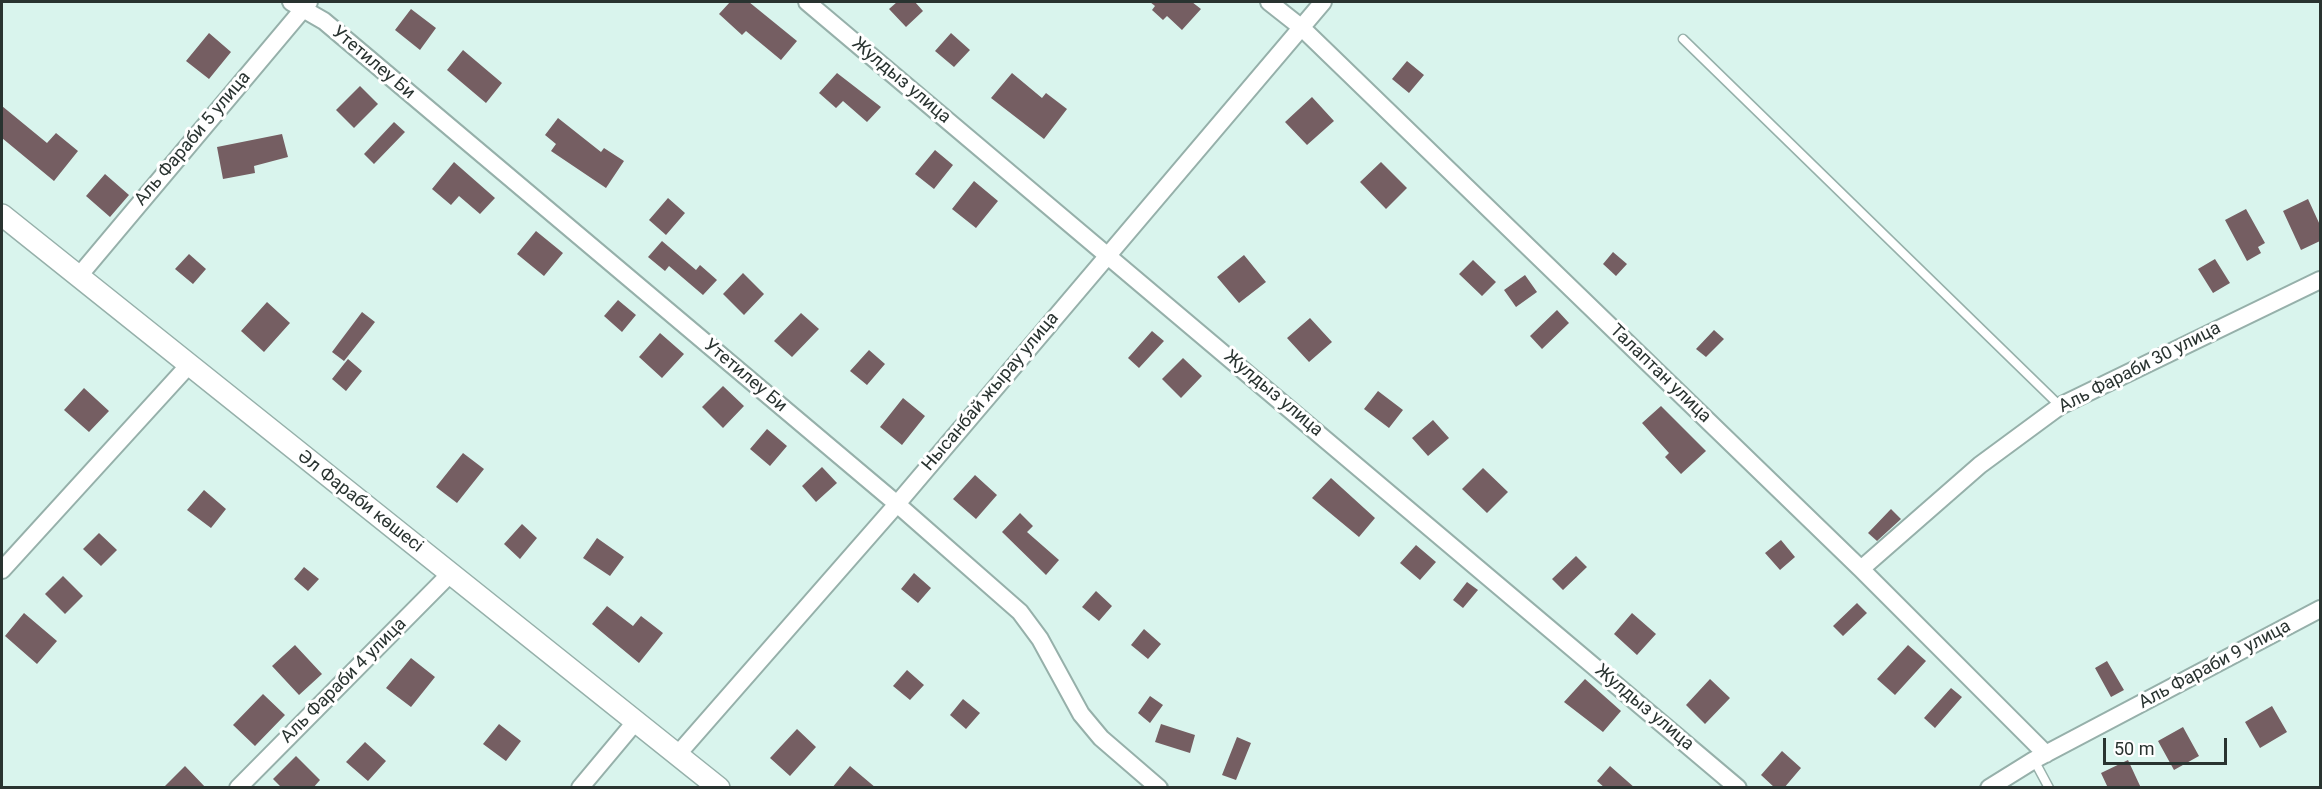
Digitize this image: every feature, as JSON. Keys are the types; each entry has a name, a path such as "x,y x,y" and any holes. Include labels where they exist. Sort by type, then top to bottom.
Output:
{"street":[{"name":"Жулдыз улица","path":"807,2 1738,788"},
{"name":"Талаптан улица","path":"1269,2 1302,28 1861,569 2040,757"},
{"name":"Нысанбай жырау улица","path":"678,754 897,504 1323,2"},
{"name":"Аль Фараби 5 улица","path":"78,277 300,4"},
{"name":"Утетилеу Би","path":"300,4 324,21 897,504 1020,612 1040,639 1081,714 1101,738 1160,788"},
{"name":"Әл Фараби көшесі","path":"2,215 188,366 719,788"},
{"name":"Аль Фараби 30 улица","path":"1861,569 1980,465 2060,406 2320,280"},
{"path":"2,570 188,366"},
{"name":"Аль Фараби 4 улица","path":"238,788 450,573"},
{"name":"Аль Фараби 9 улица","path":"2040,757 2320,609"},
{"path":"580,788 636,721"},
{"path":"1989,788 2040,757"}],"lane":[{"path":"1683,39 2060,406"},
{"path":"2040,757 2049,788"}],"building":[{"path":"730,2 749,2 797,41 781,60 746,31 742,35 719,14"},
{"path":"897,2 915,2 923,11 906,27 889,9"},
{"path":"1150,2 1192,2 1201,9 1182,30 1167,16 1163,20 1152,10 1155,6"},
{"path":"411,9 436,28 420,50 395,30"},
{"path":"209,33 231,52 209,79 186,61"},
{"path":"951,33 970,50 954,67 935,51"},
{"path":"463,50 502,83 486,103 447,70"},
{"path":"1407,61 1424,75 1409,93 1392,79"},
{"path":"837,73 881,107 867,122 843,101 836,108 819,93"},
{"path":"1012,73 1042,98 1046,93 1067,109 1044,139 991,98"},
{"path":"360,86 378,104 354,128 336,110"},
{"path":"1312,97 1334,121 1307,145 1285,122"},
{"path":"2,106 47,143 56,133 78,151 54,181 2,138"},
{"path":"558,118 601,152 604,148 624,161 606,188 551,151 556,144 545,135"},
{"path":"394,122 405,132 374,164 364,154"},
{"path":"282,134 288,157 254,166 255,173 223,179 217,147"},
{"path":"935,150 953,165 934,189 915,174"},
{"path":"454,162 495,198 480,214 459,196 451,205 432,189"},
{"path":"1381,162 1407,188 1386,209 1360,182"},
{"path":"105,174 129,195 110,217 86,196"},
{"path":"974,181 998,201 976,228 952,209"},
{"path":"668,198 685,213 666,235 649,220"},
{"path":"2308,199 2320,225 2320,241 2301,250 2283,211"},
{"path":"2246,209 2265,243 2258,247 2261,253 2247,261 2225,220"},
{"path":"536,231 563,253 544,276 517,254"},
{"path":"662,241 696,270 700,265 717,280 703,295 669,266 665,271 648,257"},
{"path":"1613,252 1627,264 1616,276 1603,264"},
{"path":"189,254 206,269 193,284 175,269"},
{"path":"1244,255 1266,282 1239,303 1217,277"},
{"path":"2215,259 2230,283 2213,293 2198,269"},
{"path":"1473,260 1496,282 1482,296 1459,274"},
{"path":"743,273 764,294 744,315 723,294"},
{"path":"1525,275 1537,292 1516,307 1504,290"},
{"path":"618,300 636,315 622,332 604,316"},
{"path":"267,302 290,323 264,352 241,331"},
{"path":"1557,310 1569,323 1542,349 1530,336"},
{"path":"362,312 375,322 344,361 332,352"},
{"path":"801,313 819,329 792,357 774,341"},
{"path":"1310,318 1332,342 1309,362 1287,338"},
{"path":"1714,330 1724,339 1706,357 1696,349"},
{"path":"1152,331 1164,341 1139,368 1128,358"},
{"path":"660,333 684,354 662,378 639,357"},
{"path":"869,350 885,364 867,385 850,371"},
{"path":"1183,358 1202,376 1181,398 1162,379"},
{"path":"348,359 362,371 346,391 332,379"},
{"path":"723,386 744,406 723,428 702,407"},
{"path":"84,388 109,411 89,432 64,410"},
{"path":"1378,391 1403,410 1389,428 1364,409"},
{"path":"903,398 925,416 902,445 880,427"},
{"path":"1661,406 1706,451 1681,474 1665,457 1669,453 1642,423"},
{"path":"1433,420 1449,438 1428,456 1412,438"},
{"path":"767,429 787,446 770,466 750,449"},
{"path":"463,453 484,469 457,503 436,487"},
{"path":"822,467 837,483 816,502 802,486"},
{"path":"1483,468 1508,492 1487,513 1462,489"},
{"path":"975,475 997,495 976,519 953,499"},
{"path":"1331,478 1375,518 1359,537 1312,498"},
{"path":"204,490 226,509 211,528 187,510"},
{"path":"1891,509 1901,519 1877,541 1868,533"},
{"path":"1020,513 1033,526 1027,532 1059,560 1046,575 1002,532"},
{"path":"522,524 537,538 520,559 504,544"},
{"path":"99,533 117,550 101,566 83,549"},
{"path":"597,538 624,557 610,576 583,558"},
{"path":"1781,540 1795,557 1780,570 1765,553"},
{"path":"1416,545 1436,562 1420,580 1400,563"},
{"path":"1576,556 1587,567 1563,590 1552,579"},
{"path":"304,567 319,579 308,591 294,579"},
{"path":"914,573 931,588 918,603 901,589"},
{"path":"63,576 83,596 65,614 45,594"},
{"path":"1467,582 1478,590 1463,608 1453,600"},
{"path":"1096,591 1112,606 1099,621 1082,607"},
{"path":"1857,603 1867,613 1843,636 1833,626"},
{"path":"607,606 633,626 641,616 663,633 639,663 592,624"},
{"path":"24,613 57,641 37,664 5,636"},
{"path":"1632,613 1656,634 1637,655 1614,634"},
{"path":"1144,629 1161,644 1148,659 1131,645"},
{"path":"295,645 322,674 299,695 272,666"},
{"path":"1908,645 1926,661 1895,695 1877,679"},
{"path":"411,658 435,677 411,707 386,688"},
{"path":"2107,661 2124,690 2111,697 2095,668"},
{"path":"907,670 924,685 910,700 893,686"},
{"path":"1585,679 1621,711 1603,732 1564,702"},
{"path":"1710,679 1730,698 1705,724 1686,705"},
{"path":"1951,688 1962,697 1935,728 1924,718"},
{"path":"263,694 285,715 255,746 233,725"},
{"path":"1150,696 1163,705 1150,723 1138,713"},
{"path":"963,699 980,713 966,729 950,715"},
{"path":"2272,706 2287,732 2260,748 2245,722"},
{"path":"499,724 521,741 506,761 483,744"},
{"path":"1161,724 1195,735 1190,753 1155,742"},
{"path":"2183,727 2199,756 2174,770 2158,741"},
{"path":"797,729 816,747 790,776 770,758"},
{"path":"1237,737 1251,743 1236,780 1222,775"},
{"path":"365,742 386,761 368,781 346,762"},
{"path":"1782,751 1801,768 1784,788 1775,788 1761,775"},
{"path":"296,756 320,780 313,788 282,788 273,779"},
{"path":"2128,760 2141,788 2108,788 2101,773"},
{"path":"185,766 206,788 163,788"},
{"path":"850,766 876,788 832,788"},
{"path":"1610,766 1635,788 1605,788 1597,781"}]}
